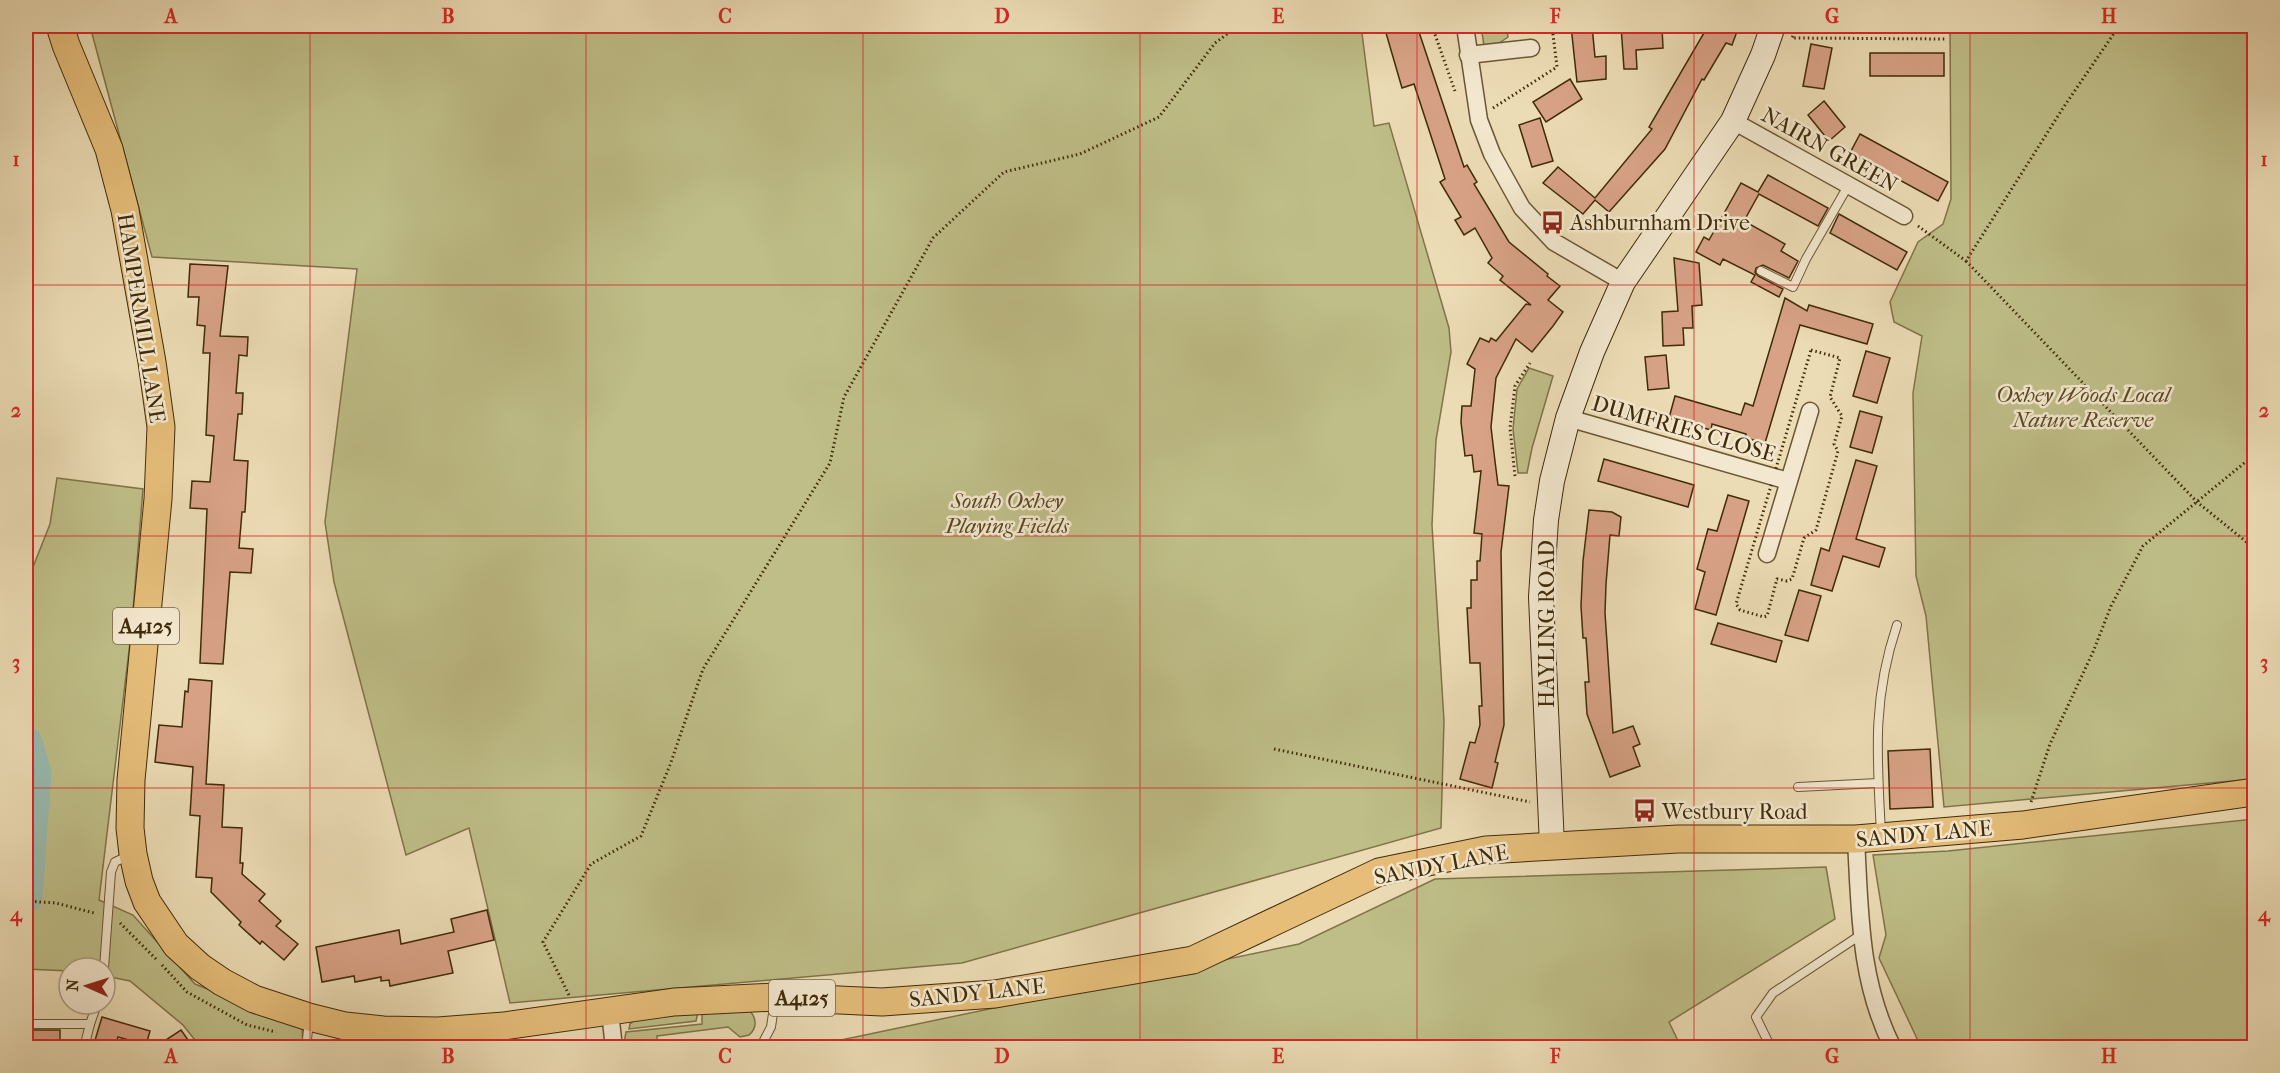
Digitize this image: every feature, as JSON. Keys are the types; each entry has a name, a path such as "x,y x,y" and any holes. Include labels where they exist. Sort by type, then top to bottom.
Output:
{"main road":[{"name":"HAMPERMILL LANE","path":"60,26 109,148 125,210 161,427 158,499 131,780 130,828 133,854 147,902 176,945 200,967 222,982 308,1028 345,1026 383,1030 438,1031 504,1026 610,1012"},
{"name":"SANDY LANE","path":"610,1012 674,1002 775,997 882,1002 995,994 1192,960 1379,872 1486,850 1678,839 1869,838 2023,825 2254,792"}],"street":[{"path":"1465,26 1479,117 1492,154 1522,208 1554,242 1623,282"},
{"name":"HAYLING ROAD","path":"1552,846 1541,597 1546,519 1556,464 1568,418 1592,352 1623,282 1733,121 1763,55 1784,29"},
{"path":"1468,55 1531,48"},
{"name":"NAIRN GREEN","path":"1733,121 1904,216"},
{"name":"DUMFRIES CLOSE","path":"1767,554 1809,411"},
{"name":"DUMFRIES CLOSE","path":"1568,418 1788,481"},
{"path":"1869,838 1862,934 1865,965 1872,997 1893,1047"},
{"path":"610,1012 614,1047"}],"lane":[{"path":"1761,271 1793,287 1806,259 1848,186"},
{"path":"1869,838 1878,783 1877,723 1881,683 1897,625"},
{"path":"1797,787 1878,783"},
{"path":"105,956 111,872 115,862 133,854"},
{"path":"1771,1047 1756,1017 1773,993 1862,934"},
{"path":"760,1047 771,1027 775,997"},
{"path":"84,1047 93,1016"},
{"path":"26,1024 90,1024"}],"path":[{"path":"572,1001 543,942 591,864 641,836 670,765 703,669 830,463 844,397 933,238 1004,172 1080,154 1159,117 1215,43 1238,26"},
{"path":"1432,26 1447,73 1459,101"},
{"path":"1479,117 1557,67 1552,26"},
{"path":"1966,261 2063,108 2119,26"},
{"path":"1784,29 1792,38 1947,39"},
{"path":"1904,216 1966,261 2197,502 2254,548"},
{"path":"1515,476 1510,428 1515,386 1530,363"},
{"path":"2023,825 2050,744 2093,652 2111,606 2143,546 2254,454"},
{"path":"1274,749 1533,802 1551,802"},
{"path":"26,901 56,903 108,917"}],"green space":[{"name":"South Oxhey Playing Fields","path":"90,26 1361,26 1374,126 1389,123 1449,328 1451,352 1436,440 1432,525 1444,721 1441,828 962,963 510,1003 469,828 406,855 334,582 325,522 357,269 152,257"},
{"path":"1481,26 1506,26 1508,37 1495,46 1484,46"},
{"name":"Oxhey Woods Local Nature Reserve","path":"1950,26 2254,26 2254,779 1944,807 1926,616 1916,576 1913,393 1922,336 1894,322 1890,302 1918,242 1943,224 1951,199"},
{"path":"1529,368 1553,376 1527,473 1518,473 1513,429 1517,389"},
{"path":"57,478 143,489 131,634 99,900 133,915 195,984 302,1026 303,1047 199,1047 183,1025 130,981 117,978 117,956 57,956 57,970 26,969 26,585 50,524"},
{"path":"2254,819 2254,1047 1921,1047 1879,958 1886,935 1873,855 1948,851"},
{"path":"1826,867 1835,919 1669,1022 1681,1047 803,1048 1299,944 1435,879"},
{"path":"702,1011 750,1011 755,1020 755,1026 749,1035 740,1037 728,1027 657,1036 657,1046 626,1047 624,1043 626,1032 702,1024"},
{"path":"698,1012 696,1021 629,1029 630,1024 635,1020"}],"building":[{"path":"1384,26 1417,26 1464,167 1467,165 1477,182 1474,184 1509,242 1560,286 1548,300 1563,312 1532,352 1516,339 1496,378 1491,427 1494,453 1498,485 1509,486 1501,552 1504,725 1495,762 1498,763 1492,788 1460,779 1470,742 1475,743 1480,725 1479,706 1482,706 1480,663 1470,663 1467,608 1471,608 1471,580 1477,580 1477,561 1480,561 1482,534 1474,533 1481,471 1474,472 1472,455 1465,456 1461,422 1462,406 1471,406 1475,369 1467,364 1480,338 1489,342 1491,338 1496,341 1526,304 1531,305 1500,280 1503,276 1488,263 1492,258 1475,228 1464,235 1455,220 1461,217 1440,182 1445,179 1414,84 1402,88"},
{"path":"1571,26 1592,26 1595,57 1606,56 1606,79 1577,82"},
{"path":"1621,26 1635,26 1635,30 1662,28 1663,48 1636,50 1637,69 1624,69"},
{"path":"1708,26 1739,26 1732,45 1726,43 1704,80 1702,79 1665,149 1609,212 1595,200 1583,214 1543,183 1558,167 1595,198 1652,129 1649,127"},
{"path":"1811,44 1832,48 1824,89 1803,86"},
{"path":"1870,53 1944,53 1944,76 1870,76"},
{"path":"1570,79 1582,99 1546,122 1533,102"},
{"path":"1824,101 1845,127 1829,141 1808,115"},
{"path":"1540,118 1553,161 1532,167 1519,125"},
{"path":"1860,134 1948,182 1938,201 1850,153"},
{"path":"1768,175 1828,208 1818,226 1759,194 1744,221 1785,244 1781,251 1798,261 1789,278 1763,265 1756,268 1755,272 1758,276 1783,289 1779,297 1751,282 1755,275 1723,259 1720,265 1696,252 1704,237 1709,240 1741,183 1758,192"},
{"path":"1839,214 1907,252 1897,270 1830,233"},
{"path":"1674,258 1699,263 1702,305 1692,306 1693,328 1683,328 1684,345 1663,346 1662,312 1678,311"},
{"path":"190,264 228,266 220,336 248,337 247,356 239,355 236,393 243,393 242,414 238,414 234,460 248,461 245,512 242,512 239,548 253,549 251,573 230,572 223,664 200,663 207,509 190,508 192,481 210,482 214,436 206,435 210,353 203,353 205,326 197,325 199,297 188,297"},
{"path":"1785,298 1807,311 1809,305 1873,324 1867,344 1800,325 1765,443 1745,438 1746,434 1712,424 1711,430 1669,418 1675,396 1741,415 1745,403 1753,406"},
{"path":"1866,351 1890,358 1877,403 1853,396"},
{"path":"1666,355 1669,388 1648,390 1645,357"},
{"path":"1860,411 1882,417 1872,453 1850,447"},
{"path":"1604,459 1694,485 1688,507 1598,481"},
{"path":"1856,460 1877,466 1856,539 1885,548 1879,567 1843,556 1832,591 1811,585 1821,548 1829,551"},
{"path":"1728,495 1749,501 1716,615 1695,609 1705,572 1697,569 1708,529 1717,531"},
{"path":"1589,510 1612,512 1621,517 1619,536 1610,535 1606,584 1605,613 1613,733 1633,726 1640,744 1633,747 1640,766 1610,777 1587,714 1585,682 1589,682 1581,606"},
{"path":"1799,590 1821,596 1808,641 1785,635"},
{"path":"1718,623 1782,641 1776,662 1711,644"},
{"path":"189,679 212,681 206,784 224,785 222,827 242,828 240,863 243,863 242,874 265,894 259,901 281,921 276,926 298,944 284,960 262,941 260,944 239,925 241,922 211,892 212,878 196,877 200,816 190,815 193,767 155,762 159,725 182,727 185,691 188,692"},
{"path":"1930,749 1933,807 1890,809 1888,751"},
{"path":"487,910 494,940 448,951 453,973 390,986 389,980 381,981 381,977 355,982 354,976 322,982 316,947 399,930 401,944 454,932 451,919"},
{"path":"102,1017 150,1031 146,1045 118,1037 115,1047 93,1047"},
{"path":"26,1030 60,1030 60,1047 26,1044"},
{"path":"181,1030 193,1047 155,1047"}],"waterway":[{"path":"26,743 35,773 26,897"}],"place":[{"name":"Ashburnham Drive","path":"1552,222"},
{"name":"Westbury Road","path":"1644,811"}]}
